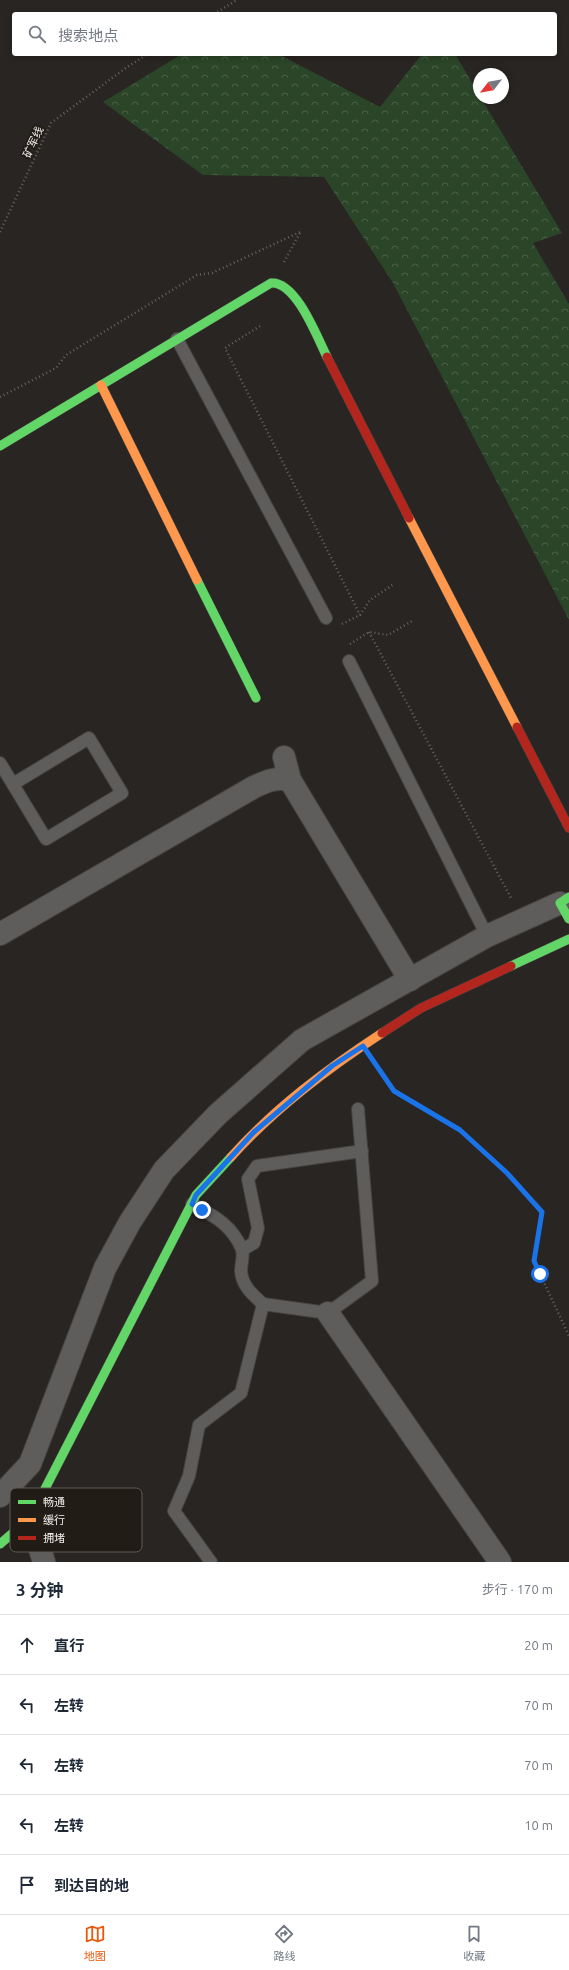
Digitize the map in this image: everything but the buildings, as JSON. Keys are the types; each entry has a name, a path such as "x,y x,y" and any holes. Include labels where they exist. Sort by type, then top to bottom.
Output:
{"street":[{"path":"0,446 273,282 280,283 288,288 297,299 569,828"},
{"path":"101,385 256,698"},
{"path":"284,757 290,780 410,980"},
{"path":"0,934 254,787 270,779 280,777 290,780"},
{"path":"0,1496 30,1464 105,1268 130,1222 164,1170 218,1114 302,1040 488,936 523,921 566,906"},
{"path":"45,1488 196,1195 254,1132 332,1066 421,1008 569,938"},
{"path":"328,1313 500,1562"},
{"path":"0,1544 10,1535"},
{"path":"41,1552 44,1562"}],"lane":[{"path":"177,339 326,618"},
{"path":"350,661 488,936"},
{"path":"0,763 46,839 122,794 89,738 13,784"},
{"path":"192,1204 222,1221 242,1250 241,1272 247,1289 263,1304 328,1313 372,1280 358,1109"},
{"path":"242,1250 254,1243 258,1228 248,1179 257,1166 362,1151"},
{"path":"211,1562 174,1511 189,1476 199,1425 241,1393 263,1304"}],"path":[{"path":"217,12 237,0"},
{"name":"矿军线","path":"0,232 50,123 126,67 145,56"},
{"path":"0,397 56,368 66,355 197,275 212,273 300,232 273,282"},
{"path":"260,326 225,348 360,615"},
{"path":"340,625 360,615 370,600 394,584"},
{"path":"343,648 369,632 388,635 414,620"},
{"path":"369,632 523,921"},
{"path":"363,1046 394,1091 460,1130 507,1173 542,1212 534,1261 569,1336"}],"green space":[{"path":"179,56 282,56 380,107 420,56 456,56 473,84 473,104 485,104 562,233 533,243 569,304 569,620 393,283 324,177 203,175 103,102"}],"traffic: fast":[{"path":"0,446 271,283 280,285 289,291 297,300 305,312 327,357"},
{"path":"197,580 256,698"},
{"path":"569,897 560,903 569,919"},
{"path":"511,966 569,939"},
{"path":"45,1488 196,1195 231,1157"},
{"path":"0,1544 10,1535"}],"traffic: slow":[{"path":"101,385 197,580"},
{"path":"409,518 517,727"},
{"path":"231,1157 265,1122 302,1090 382,1033"}],"traffic: jam":[{"path":"327,357 409,518"},
{"path":"517,727 569,828"},
{"path":"382,1033 421,1008 511,966"}],"route":[{"path":"202,1210 192,1204 196,1195 254,1132 332,1066 363,1046 394,1091 460,1130 507,1173 542,1212 534,1261 540,1274"}]}
